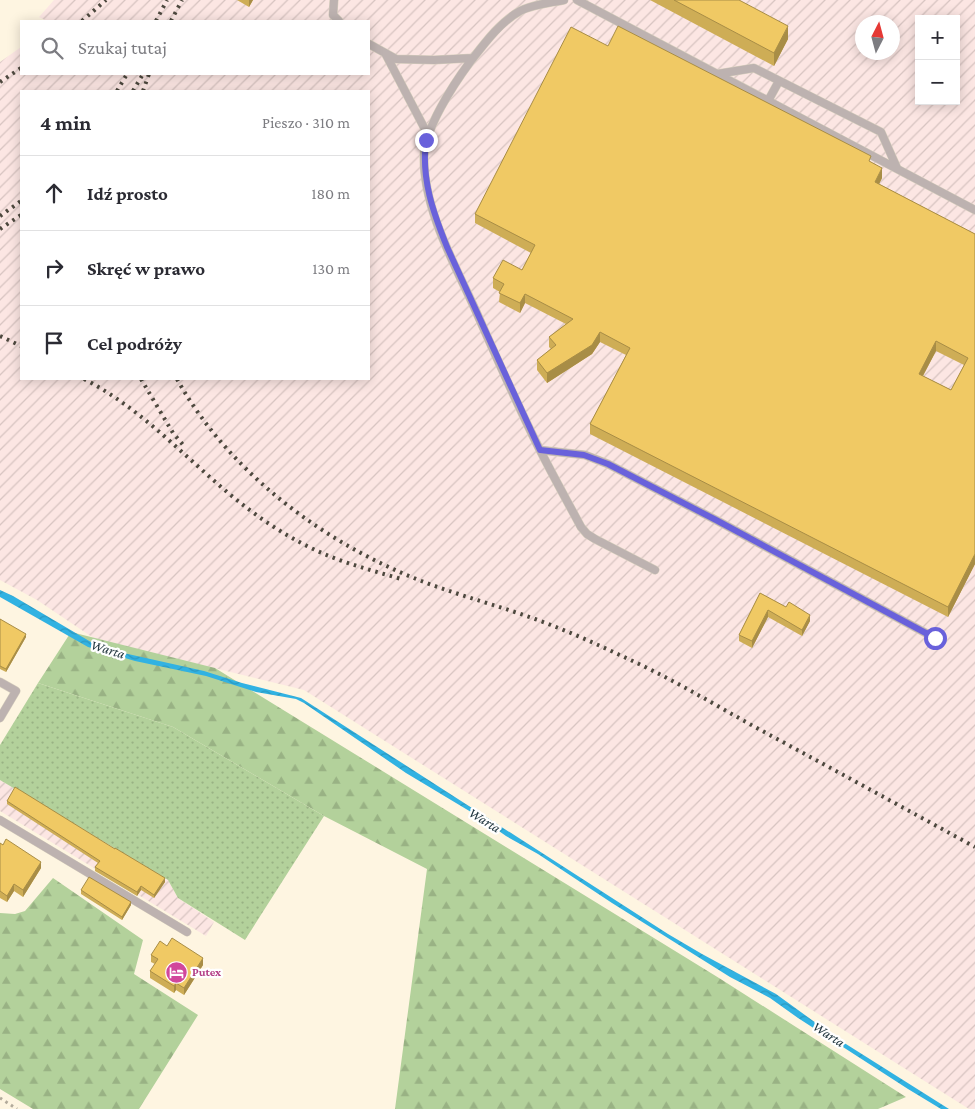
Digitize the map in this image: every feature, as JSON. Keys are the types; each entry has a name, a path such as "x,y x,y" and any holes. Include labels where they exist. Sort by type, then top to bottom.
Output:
{"lane":[{"path":"334,0 333,15 338,20"},
{"path":"564,0 537,5 520,12 505,22 486,42 462,73 428,135 424,156 428,190 434,213 447,247 540,450 581,527 587,534 655,570"},
{"path":"577,0 975,210"},
{"path":"370,45 396,59 473,58"},
{"path":"385,53 428,135"},
{"path":"717,74 754,68 881,132 897,168"},
{"path":"768,101 779,81"},
{"path":"540,450 584,455 608,464 935,638"},
{"path":"0,682 16,691 0,718"},
{"path":"0,820 187,932"}],"path":[{"path":"0,1098 18,1109"}],"shaded area":[{"path":"54,0 975,0 975,1109 969,1109 304,690 95,639 37,600 0,580 0,62 20,48 20,75 370,75 370,20 45,20 39,17"},
{"path":"0,780 168,880 178,898 214,922 206,936 0,811"}],"green space":[{"path":"71,632 215,668 719,978 906,1097 878,1109 395,1109 427,869 324,816 173,727 38,683"},
{"path":"38,683 173,727 324,816 245,940 178,898 168,880 0,780 0,745"},
{"path":"53,878 143,940 134,974 198,1015 139,1109 33,1109 0,1089 0,913 15,914 25,911"}],"water":[{"name":"Warta","path":"0,590 96,645 204,671 301,698 668,934 776,994 838,1039 949,1109 941,1109 908,1089 770,998 730,977 612,903 538,854 406,773 304,703 296,699 256,692 206,676 135,661 88,647 0,597"}],"building":[{"path":"674,0 739,0 788,26 774,53"},
{"path":"618,26 871,156 869,161 882,168 875,182 975,234 975,554 948,607 590,424 630,348 600,332 592,345 547,373 537,360 556,345 549,337 573,319 525,294 520,303 499,293 504,284 493,278 503,260 522,270 535,245 475,214 571,27 608,46","holes":["936,341 968,358 951,390 919,374"]},
{"path":"760,593 786,607 789,602 810,615 802,630 768,610 752,641 739,635"},
{"path":"0,619 26,634 6,669 0,666"},
{"path":"15,787 165,878 154,895 141,886 137,892 95,867 100,861 7,801"},
{"path":"6,839 41,862 23,890 14,884 7,896 0,891 0,843 3,845"},
{"path":"89,877 131,902 122,917 81,890"},
{"name":"Putex","path":"172,938 203,958 184,988 176,983 174,986 150,971 158,959 151,955 160,941 167,946"}],"railway":[{"path":"83,20 106,0"},
{"path":"157,20 167,0"},
{"path":"172,20 182,0"},
{"path":"0,82 20,69"},
{"path":"118,90 126,75"},
{"path":"134,90 142,75"},
{"path":"143,90 149,75"},
{"path":"0,216 20,202"},
{"path":"0,229 20,216"},
{"path":"0,336 20,346"},
{"path":"86,380 106,391 146,420 238,501 278,530 331,557 401,579"},
{"path":"142,380 173,433 184,446"},
{"path":"178,380 197,411 220,441 246,468 274,494 304,517 368,557 418,580 548,624 639,664 975,847"}],"place":[{"name":"Putex","path":"176,972"}],"route":[{"path":"426,140 425,171 434,213 447,247 540,450 584,455 608,464 935,638"}]}
